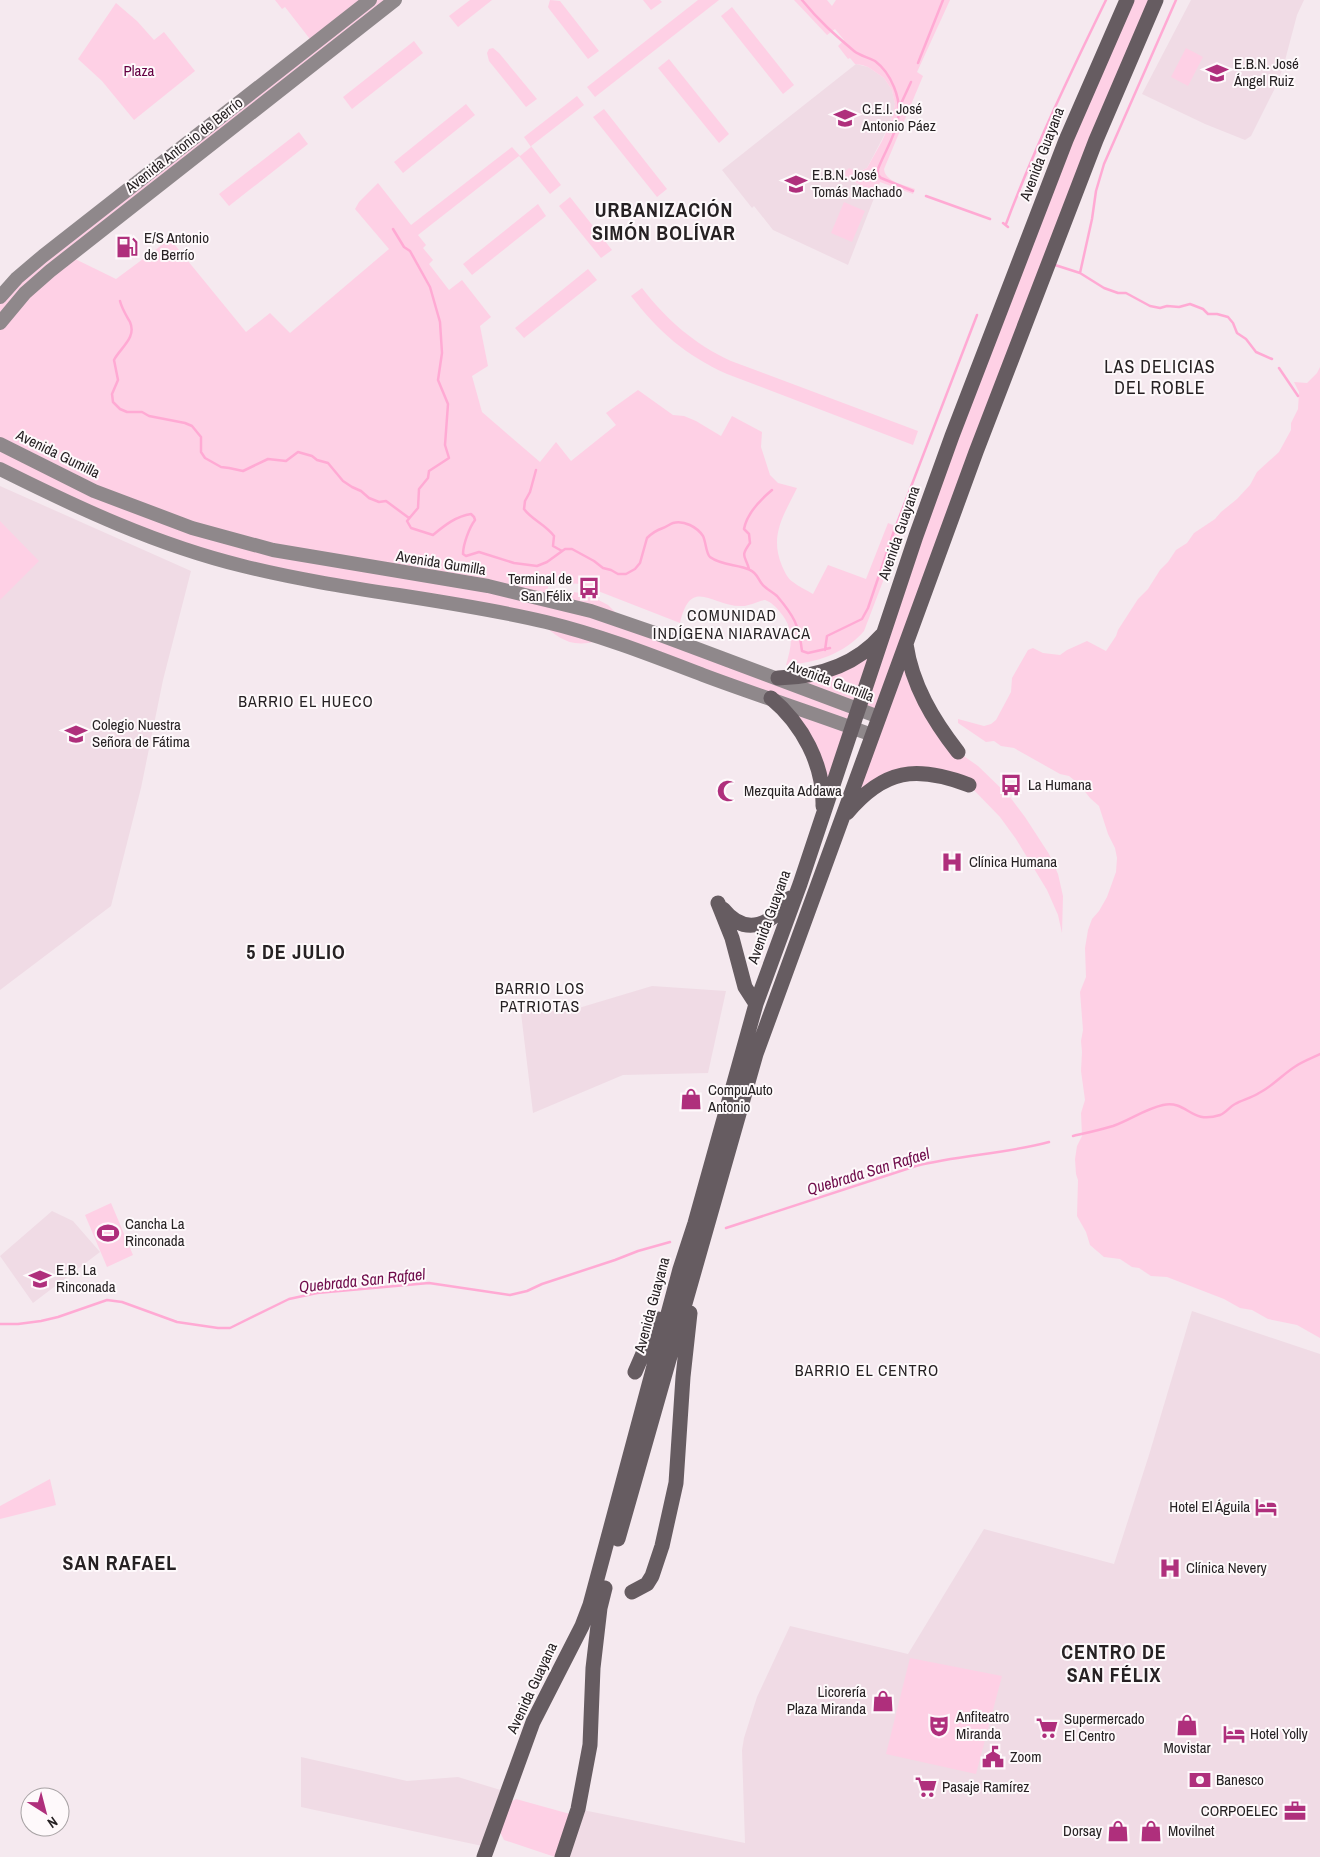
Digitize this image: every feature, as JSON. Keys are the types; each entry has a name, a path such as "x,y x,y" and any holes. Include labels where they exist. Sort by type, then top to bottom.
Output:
{"highway":[{"name":"Avenida Guayana","path":"562,1857 578,1809 590,1745 595,1606 680,1269 695,1223 756,1004 800,884 916,536 988,340 1066,140 1127,0"},
{"name":"Avenida Guayana","path":"609,1551 695,1272 756,1054 878,717 1064,220 1156,0"},
{"path":"778,678 808,676 847,662 871,646 884,632"},
{"path":"906,642 911,672 939,726 958,752"},
{"path":"771,698 791,716 812,754 822,785 823,816"},
{"path":"842,820 866,793 897,776 922,772 969,785"},
{"path":"756,1004 744,987 732,938 718,903 729,917 740,924 754,926 771,919 784,907 800,884"},
{"path":"635,1372 680,1269"},
{"path":"632,1592 647,1584 652,1576 662,1546 676,1483 683,1377 695,1272"},
{"name":"Avenida Guayana","path":"484,1857 534,1722 582,1626 595,1606"}],"main road":[{"name":"Avenida Antonio de Berrío","path":"0,297 17,278 42,256 370,0"},
{"name":"Avenida Antonio de Berrío","path":"0,322 25,293 50,271 395,0"},
{"name":"Avenida Gumilla","path":"0,444 94,490 162,518 208,533 273,550 446,579 564,604 648,630 878,717"},
{"path":"0,469 94,515 174,547 286,576 473,606 546,622 603,638 675,662 703,675 872,735"}],"shaded area":[{"name":"E.B.N. José Ángel Ruiz","path":"1191,0 1304,0 1297,15 1283,68 1275,88 1251,136 1245,140 1205,124 1142,94"},
{"name":"E.B.N. José Tomás Machado","path":"856,64 868,67 884,78 892,90 895,104 891,122 867,168 858,172 841,175 876,193 848,265 773,230 754,206 752,208 722,170"},
{"name":"Colegio Nuestra Señora de Fátima","path":"0,486 191,571 163,680 141,788 111,906 0,990"},
{"path":"652,986 726,991 708,1073 623,1075 533,1113 521,1013 572,1010"},
{"name":"E.B. La Rinconada","path":"52,1211 73,1221 100,1252 33,1303 0,1256"},
{"path":"1192,1311 1320,1354 1320,1857 563,1857 578,1809 745,1843 742,1750 744,1738 757,1697 790,1626 908,1654 984,1529 1114,1564"},
{"path":"301,1757 407,1781 458,1777 507,1792 487,1847 301,1807"}],"green space":[{"path":"275,0 361,0 313,43 285,7 282,9"},
{"path":"370,0 395,0 69,256 116,279 170,239 246,332 270,313 290,333 389,249 355,209 359,202 378,183 411,225 512,147 520,156 531,147 524,137 577,96 584,105 531,146 561,185 550,194 519,156 418,235 426,245 423,248 433,260 429,264 449,290 462,280 491,317 480,326 488,366 472,376 482,412 540,462 556,442 571,461 616,425 606,413 638,390 673,415 684,416 696,421 721,436 732,416 762,432 761,447 770,475 778,483 797,488 780,526 777,545 778,555 789,579 813,594 828,565 866,579 888,523 903,529 864,631 848,646 829,656 808,662 786,665 791,644 790,631 785,619 777,608 765,600 742,606 697,597 690,600 680,623 580,584 550,582 544,598 560,590 587,594 608,605 625,622 796,678 871,647 1127,0 1156,0 1096,140 908,657 958,752 978,766 1010,797 1049,854 1058,874 1063,896 1062,933 1058,915 1047,890 1016,839 1000,817 969,785 921,772 858,800 878,717 859,709 823,790 782,708 603,639 583,643 567,641 560,638 537,620 174,547 0,469 0,297"},
{"path":"470,0 492,0 458,27 449,16"},
{"path":"550,0 560,1 599,51 588,59 548,7"},
{"path":"643,0 660,0 662,2 651,10"},
{"path":"698,0 719,0 595,97 587,87"},
{"path":"794,0 827,0 832,6 836,0 950,0 917,72 923,76 884,169 885,173 892,180 915,189 913,194 880,182 876,193 841,175 849,168 858,172 867,168 891,122 895,104 892,90 884,78 868,67 855,64 850,58 848,59 838,46 844,40 835,29 827,35"},
{"name":"Plaza","path":"116,3 137,21 154,40 164,32 195,71 134,120 102,81 78,59"},
{"path":"732,7 794,85 783,94 721,16"},
{"path":"414,41 423,53 352,109 343,97"},
{"path":"493,48 537,99 526,107 489,61 487,53 489,49"},
{"path":"1186,48 1203,57 1188,86 1171,77"},
{"path":"669,59 729,134 719,143 658,68"},
{"path":"466,104 475,115 403,173 394,162"},
{"path":"604,109 667,189 657,197 593,117"},
{"path":"299,132 308,144 229,206 219,194"},
{"path":"570,197 612,250 601,258 559,206"},
{"path":"844,202 865,211 852,242 831,233"},
{"path":"538,204 546,216 472,275 463,264"},
{"path":"588,269 597,280 524,338 515,328"},
{"path":"642,288 671,321 705,347 731,361 918,431 913,445 727,374 698,359 652,321 631,296"},
{"path":"1320,367 1320,1338 1297,1325 1268,1319 1252,1310 1240,1308 1224,1299 1167,1277 1151,1276 1120,1259 1104,1257 1090,1245 1086,1232 1077,1216 1078,1180 1075,1159 1077,1146 1082,1136 1081,1113 1085,1100 1081,1071 1083,1030 1080,992 1086,977 1085,948 1088,930 1092,919 1107,897 1116,872 1117,858 1115,848 1108,834 1099,806 1079,784 1069,776 1060,774 1014,748 1001,746 994,741 986,742 958,723 958,719 984,726 996,720 1011,692 1012,678 1028,650 1033,648 1043,653 1060,655 1087,641 1106,651 1138,599 1148,589 1176,550 1187,543 1194,533 1215,519 1237,499 1250,485 1257,472 1279,452 1291,430 1291,423 1298,409 1299,392 1294,382 1307,383"},
{"path":"0,521 39,561 0,600"},
{"name":"Cancha La Rinconada","path":"111,1203 133,1255 107,1267 85,1215"},
{"path":"50,1479 56,1505 0,1519 0,1506"},
{"path":"910,1658 1002,1676 976,1774 886,1754"},
{"path":"516,1799 570,1814 555,1857 504,1840 499,1830 509,1803"}],"waterway":[{"path":"802,0 833,33 856,53 875,61 886,72 897,95 899,111 897,126 878,169 878,175 913,191"},
{"path":"918,63 943,0"},
{"path":"1006,224 1041,139 1106,0"},
{"path":"1080,273 1096,191 1104,164 1176,0"},
{"path":"899,108 911,82"},
{"path":"926,196 990,219"},
{"path":"1003,223 1008,227"},
{"path":"393,229 404,247 410,251 430,287 440,322 442,353 438,380 448,404 445,445 449,458 429,471 428,478 419,489 418,508 407,521 411,528 433,535 455,519 471,514 475,520 464,546 463,554 466,556 479,552 514,563 537,566 547,562 565,549 572,549 603,568 618,574 626,574 635,569 640,563 647,538 673,523 686,523 694,527 703,536 710,557 720,562 752,571 764,586 777,596 795,621 802,651 808,653 830,648"},
{"path":"1055,265 1080,273 1104,288 1118,293 1126,293 1150,306 1160,308 1167,306 1179,307 1190,304 1203,309 1208,314 1228,317 1237,333 1246,339 1256,352 1272,359"},
{"path":"120,301 132,328 130,338 114,360 118,380 112,394 113,402 120,409 127,412 142,412 149,416 192,426 201,437 201,452 205,458 221,467 243,471 268,459 286,461 298,452 312,456 317,460 328,463 343,481 369,498 379,502 386,501 409,518"},
{"path":"825,650 827,636 862,619 868,608 894,531 977,315"},
{"path":"1279,368 1298,396"},
{"path":"536,470 524,509 554,536 553,546 562,551"},
{"path":"749,569 744,556 750,543 749,534 744,529 755,507 772,490"},
{"name":"Quebrada San Rafael","path":"1073,1136 1113,1126 1163,1105 1171,1104 1178,1106 1202,1117 1220,1115 1235,1104 1264,1090 1299,1064 1320,1054"},
{"name":"Quebrada San Rafael","path":"726,1228 916,1166 1049,1142"},
{"name":"Quebrada San Rafael","path":"0,1324 41,1321 107,1300 122,1302 177,1322 230,1328 289,1299 317,1293 429,1283 510,1295 527,1291 542,1284 638,1251 670,1242"}],"place":[{"name":"E.B.N. José Ángel Ruiz","path":"1217,73"},
{"name":"C.E.I. José Antonio Páez","path":"845,118"},
{"name":"E.B.N. José Tomás Machado","path":"796,184"},
{"name":"E/S Antonio de Berrío","path":"127,247"},
{"name":"Terminal de San Félix","path":"589,588"},
{"name":"Colegio Nuestra Señora de Fátima","path":"76,734"},
{"name":"La Humana","path":"1011,785"},
{"name":"Mezquita Addawa","path":"728,791"},
{"name":"Clínica Humana","path":"952,862"},
{"name":"CompuAuto Antonio","path":"691,1099"},
{"name":"Cancha La Rinconada","path":"108,1233"},
{"name":"E.B. La Rinconada","path":"40,1279"},
{"name":"Hotel El Águila","path":"1266,1507"},
{"name":"Clínica Nevery","path":"1170,1568"},
{"name":"Licorería Plaza Miranda","path":"883,1701"},
{"name":"Movistar","path":"1187,1725"},
{"name":"Anfiteatro Miranda","path":"939,1726"},
{"name":"Supermercado El Centro","path":"1047,1728"},
{"name":"Hotel Yolly","path":"1234,1734"},
{"name":"Zoom","path":"993,1757"},
{"name":"Banesco","path":"1200,1780"},
{"name":"Pasaje Ramírez","path":"926,1787"},
{"name":"CORPOELEC","path":"1295,1811"},
{"name":"Dorsay","path":"1118,1831"},
{"name":"Movilnet","path":"1151,1831"}],"district":[{"name":"URBANIZACIÓN SIMÓN BOLÍVAR","path":"664,222"},
{"name":"LAS DELICIAS DEL ROBLE","path":"1160,377"},
{"name":"COMUNIDAD INDÍGENA NIARAVACA","path":"732,624"},
{"name":"BARRIO EL HUECO","path":"306,701"},
{"name":"5 DE JULIO","path":"296,952"},
{"name":"BARRIO LOS PATRIOTAS","path":"540,997"},
{"name":"BARRIO EL CENTRO","path":"867,1370"},
{"name":"SAN RAFAEL","path":"120,1563"},
{"name":"CENTRO DE SAN FÉLIX","path":"1114,1664"}]}
